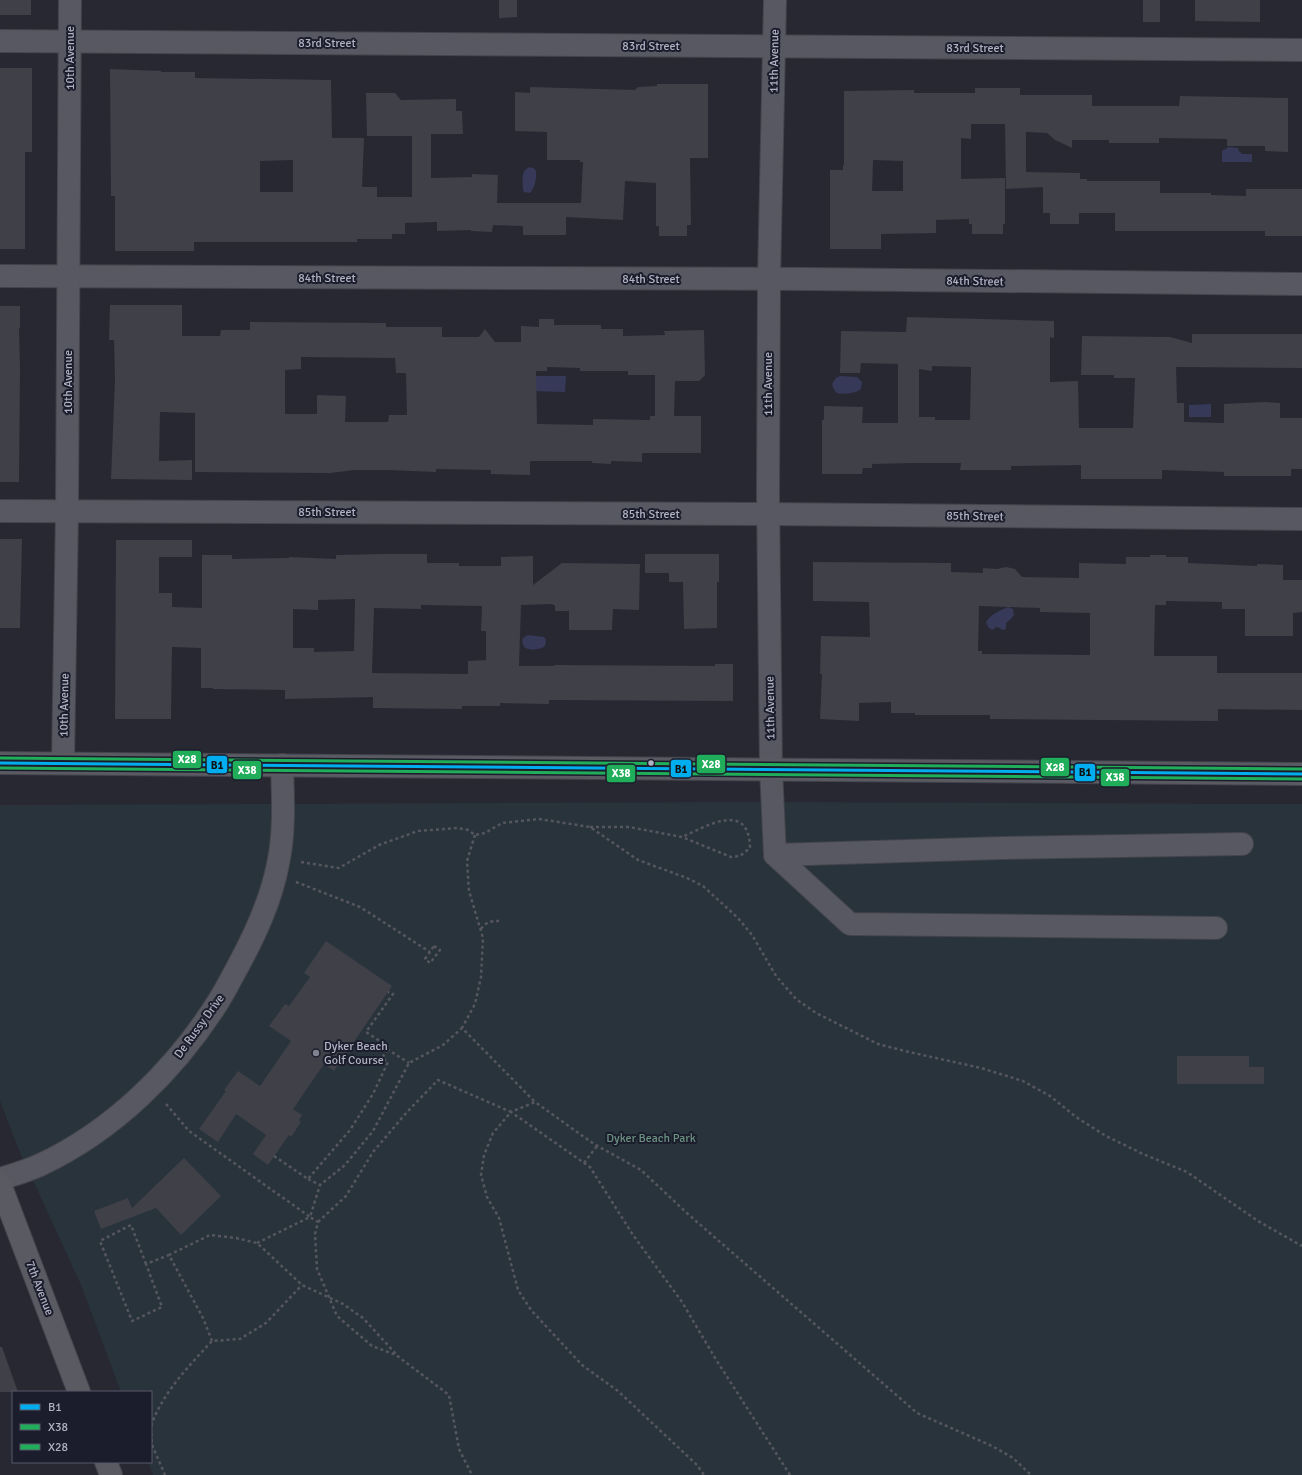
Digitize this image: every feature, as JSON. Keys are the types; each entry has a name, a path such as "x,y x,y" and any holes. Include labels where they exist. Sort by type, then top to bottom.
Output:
{"main road":[{"path":"0,763 1302,774"},
{"name":"7th Avenue","path":"0,1184 79,1391"},
{"path":"106,1463 111,1475"}],"street":[{"name":"10th Avenue","path":"63,763 67,511 70,0"},
{"name":"11th Avenue","path":"775,0 769,279 768,514 771,769 775,855"},
{"name":"83rd Street","path":"0,41 1302,50"},
{"name":"84th Street","path":"0,276 769,279 1302,284"},
{"name":"85th Street","path":"0,511 768,514 1302,519"},
{"name":"De Russy Drive","path":"0,1179 41,1165 79,1143 117,1116 157,1081 193,1038 218,1002 248,948 267,907 278,864 283,818 282,765"},
{"path":"775,855 1002,848 1242,844"},
{"path":"775,855 850,924 1216,928"}],"path":[{"path":"301,862 339,868 379,845 418,831 458,828 468,830 475,835 485,833 502,824 539,819 590,827 629,827 682,837 731,857 740,856 750,848 748,831 743,824 733,819 723,820 682,837"},
{"path":"590,827 638,860 687,878 703,886 738,918 752,935 776,976 796,999 816,1013 878,1044 981,1068 1022,1081 1050,1096 1076,1117 1106,1136 1187,1172 1258,1221 1302,1246"},
{"path":"257,1243 310,1217 320,1185 344,1165 373,1130 409,1063 443,1045 462,1028 475,1004 481,977 483,938 469,891 467,861 475,835"},
{"path":"296,882 360,907 430,952"},
{"path":"481,930 484,925 490,921 499,921"},
{"path":"434,946 440,950 430,963 425,959 430,952 434,946"},
{"path":"308,1179 350,1130 373,1094 388,1062 382,1058 389,1047 366,1032 393,994 388,992"},
{"path":"462,1028 535,1102 597,1146 641,1170 689,1215 917,1413 992,1446 1013,1458 1031,1475"},
{"path":"387,1049 409,1063"},
{"path":"396,1355 372,1346 337,1316 317,1268 315,1234 318,1222 346,1196 372,1152 406,1112 438,1080 511,1112 590,1167 632,1236 682,1302 715,1358 790,1475"},
{"path":"535,1102 511,1112 493,1133 484,1155 481,1175 486,1197 499,1218 518,1290 531,1310 582,1364 618,1391 697,1465 704,1475"},
{"path":"166,1104 189,1131 318,1222"},
{"path":"584,1163 597,1146"},
{"path":"274,1156 308,1179 320,1185"},
{"path":"131,1225 146,1264 162,1307 132,1321 100,1241 131,1225"},
{"path":"146,1264 210,1236 236,1238 257,1243 302,1285 343,1304 363,1318 396,1355 449,1395 459,1449 472,1475"},
{"path":"168,1255 203,1318 212,1341"},
{"path":"152,1423 157,1410 178,1378 212,1341 240,1339 266,1323 302,1285"},
{"path":"152,1445 165,1475"}],"green space":[{"name":"Dyker Beach Park","path":"750,802 1302,804 1302,1475 153,1475 148,1463 152,1463 152,1391 121,1391 81,1285 19,1150 0,1101 0,805"}],"water":[{"path":"1229,147 1239,148 1238,150 1242,154 1252,154 1252,162 1222,162 1222,151"},
{"path":"530,167 535,169 536,178 535,185 530,193 524,192 523,190 523,173"},
{"path":"532,376 566,376 565,392 532,391"},
{"path":"840,376 857,377 862,382 861,389 850,393 837,393 832,384 836,378"},
{"path":"1211,404 1211,417 1189,417 1189,405"},
{"path":"1008,607 1013,609 1014,615 1006,623 1006,629 1003,630 997,627 992,630 988,627 986,622 990,617"},
{"path":"528,635 544,637 546,640 545,646 535,650 524,647 522,641 523,638"}],"building":[{"path":"0,0 31,0 31,15 0,15"},
{"path":"499,0 517,0 517,17 499,18"},
{"path":"1143,0 1160,0 1160,22 1143,22"},
{"path":"1195,0 1260,0 1260,22 1195,21"},
{"path":"0,68 32,68 32,152 25,152 25,249 0,249"},
{"path":"110,69 195,72 195,78 331,80 332,138 364,138 362,187 377,187 377,197 412,197 412,136 367,136 366,93 395,93 401,100 456,99 456,111 462,111 463,134 431,134 431,178 472,177 472,174 498,175 497,203 581,203 583,162 580,162 580,160 547,160 547,132 515,131 515,92 530,93 530,87 635,90 638,87 657,86 657,84 708,84 708,158 690,158 691,225 687,225 687,236 659,236 659,226 656,226 656,183 625,181 623,220 566,217 566,235 523,235 523,226 493,225 492,232 471,230 437,231 437,222 405,223 405,234 392,234 392,239 357,239 357,242 194,242 194,251 115,251 115,196 111,196","holes":["293,160 293,192 260,192 260,161"]},
{"path":"975,88 1020,88 1020,95 1092,95 1092,106 1179,106 1180,96 1288,98 1288,152 1265,151 1265,146 1227,146 1227,139 1159,138 1159,143 1109,143 1109,140 1072,140 1072,148 1055,140 1047,133 1026,132 1026,172 1080,173 1080,179 1087,179 1087,181 1160,181 1160,193 1211,193 1211,195 1246,196 1246,189 1302,189 1302,236 1265,236 1265,231 1115,231 1115,213 1079,213 1079,224 1050,224 1050,213 1043,213 1043,187 1006,189 1005,124 971,124 971,139 961,138 961,179 1005,178 1005,224 1003,224 1003,234 972,234 972,224 969,224 969,219 936,220 936,233 881,234 881,249 830,249 830,170 843,170 844,165 844,91 914,90 914,93 975,93","holes":["873,160 903,161 903,191 872,191"]},
{"path":"110,305 182,305 182,336 220,336 221,330 250,330 250,322 386,323 386,327 442,327 442,337 479,337 485,329 495,342 521,342 521,326 539,327 539,319 554,319 554,325 601,325 601,329 623,329 623,336 665,335 664,331 704,330 705,375 699,381 675,381 674,416 701,416 701,453 642,453 642,462 611,461 611,464 592,463 592,461 530,461 530,475 491,474 491,470 436,469 436,472 355,470 330,473 195,472 195,413 160,412 159,461 192,460 192,480 111,479 115,379 114,340 109,340","holes":["301,357 395,358 396,373 406,373 407,415 389,415 388,422 345,422 346,396 317,395 317,414 285,414 285,370 301,369","547,367 580,368 580,371 628,371 628,375 655,375 655,416 650,416 650,420 593,419 593,425 537,424 536,371 547,371"]},
{"path":"0,306 20,306 19,482 0,482"},
{"path":"907,317 1054,321 1054,338 1050,337 1050,382 1078,381 1079,428 1133,428 1135,378 1114,378 1114,375 1081,375 1082,336 1170,337 1192,343 1192,334 1302,334 1302,368 1176,367 1177,403 1184,403 1184,422 1224,423 1224,404 1265,402 1280,403 1280,418 1302,418 1302,469 1291,469 1291,476 1224,476 1224,472 1162,470 1162,479 1081,479 1081,465 1011,466 1011,470 960,470 961,463 913,463 872,464 872,468 863,468 862,474 822,474 822,420 824,420 824,406 863,407 862,423 898,423 898,364 861,363 860,373 840,373 841,331 906,332","holes":["932,366 971,367 970,420 935,420 935,417 919,417 919,369 932,371"]},
{"path":"0,539 22,539 20,628 0,628"},
{"path":"116,540 192,540 192,557 159,557 159,593 172,593 172,607 202,608 202,555 232,555 232,559 289,557 336,559 336,555 427,554 427,563 459,563 459,566 501,566 501,557 533,556 533,585 562,563 640,564 639,610 613,609 612,630 569,630 569,611 555,611 555,606 552,604 521,605 519,666 715,666 715,664 733,664 733,701 549,700 549,704 500,703 500,706 462,706 462,709 373,708 373,697 285,699 285,690 201,688 201,648 172,647 171,719 115,719","holes":["355,599 354,651 314,652 314,648 293,648 293,609 318,610 318,600","421,605 482,606 481,631 486,631 486,660 468,661 468,674 372,673 374,608 421,609"]},
{"path":"645,554 719,554 719,582 717,582 717,628 684,629 683,582 669,582 669,573 645,573"},
{"path":"1150,555 1166,555 1166,557 1188,557 1188,563 1257,566 1257,564 1283,565 1283,580 1302,580 1302,612 1293,613 1293,636 1245,636 1245,609 1222,609 1222,602 1166,601 1166,605 1155,605 1154,656 1217,656 1217,673 1302,673 1302,710 1218,709 1218,721 990,719 990,715 915,715 915,713 891,713 891,702 859,703 859,721 820,719 822,674 820,674 821,636 870,637 869,602 813,601 813,562 951,563 951,572 983,573 983,568 997,569 1006,567 1015,569 1022,577 1079,578 1079,563 1126,564 1126,557 1150,557","holes":["979,606 1040,608 1040,612 1090,613 1090,655 982,654 982,651 978,651"]},
{"name":"Dyker Beach Golf Course","path":"326,941 392,986 334,1071 324,1064 293,1109 302,1115 299,1120 301,1122 291,1137 289,1135 268,1165 253,1154 266,1135 236,1114 218,1142 199,1129 226,1091 224,1090 238,1071 260,1086 291,1041 269,1026 285,1004 289,1006 310,977 304,973"},
{"path":"1177,1056 1249,1056 1249,1067 1264,1067 1264,1084 1177,1084"},
{"path":"184,1158 221,1196 181,1235 156,1208 101,1229 94,1211 128,1198 132,1208"},
{"path":"0,1347 2,1347 18,1391 0,1392"}],"transit line":[{"name":"X28","path":"0,758 1302,769"},
{"name":"B1","path":"0,763 1302,774"},
{"name":"X38","path":"0,768 1302,779"}],"place":[{"name":"Dyker Beach Golf Course","path":"316,1053"}]}
